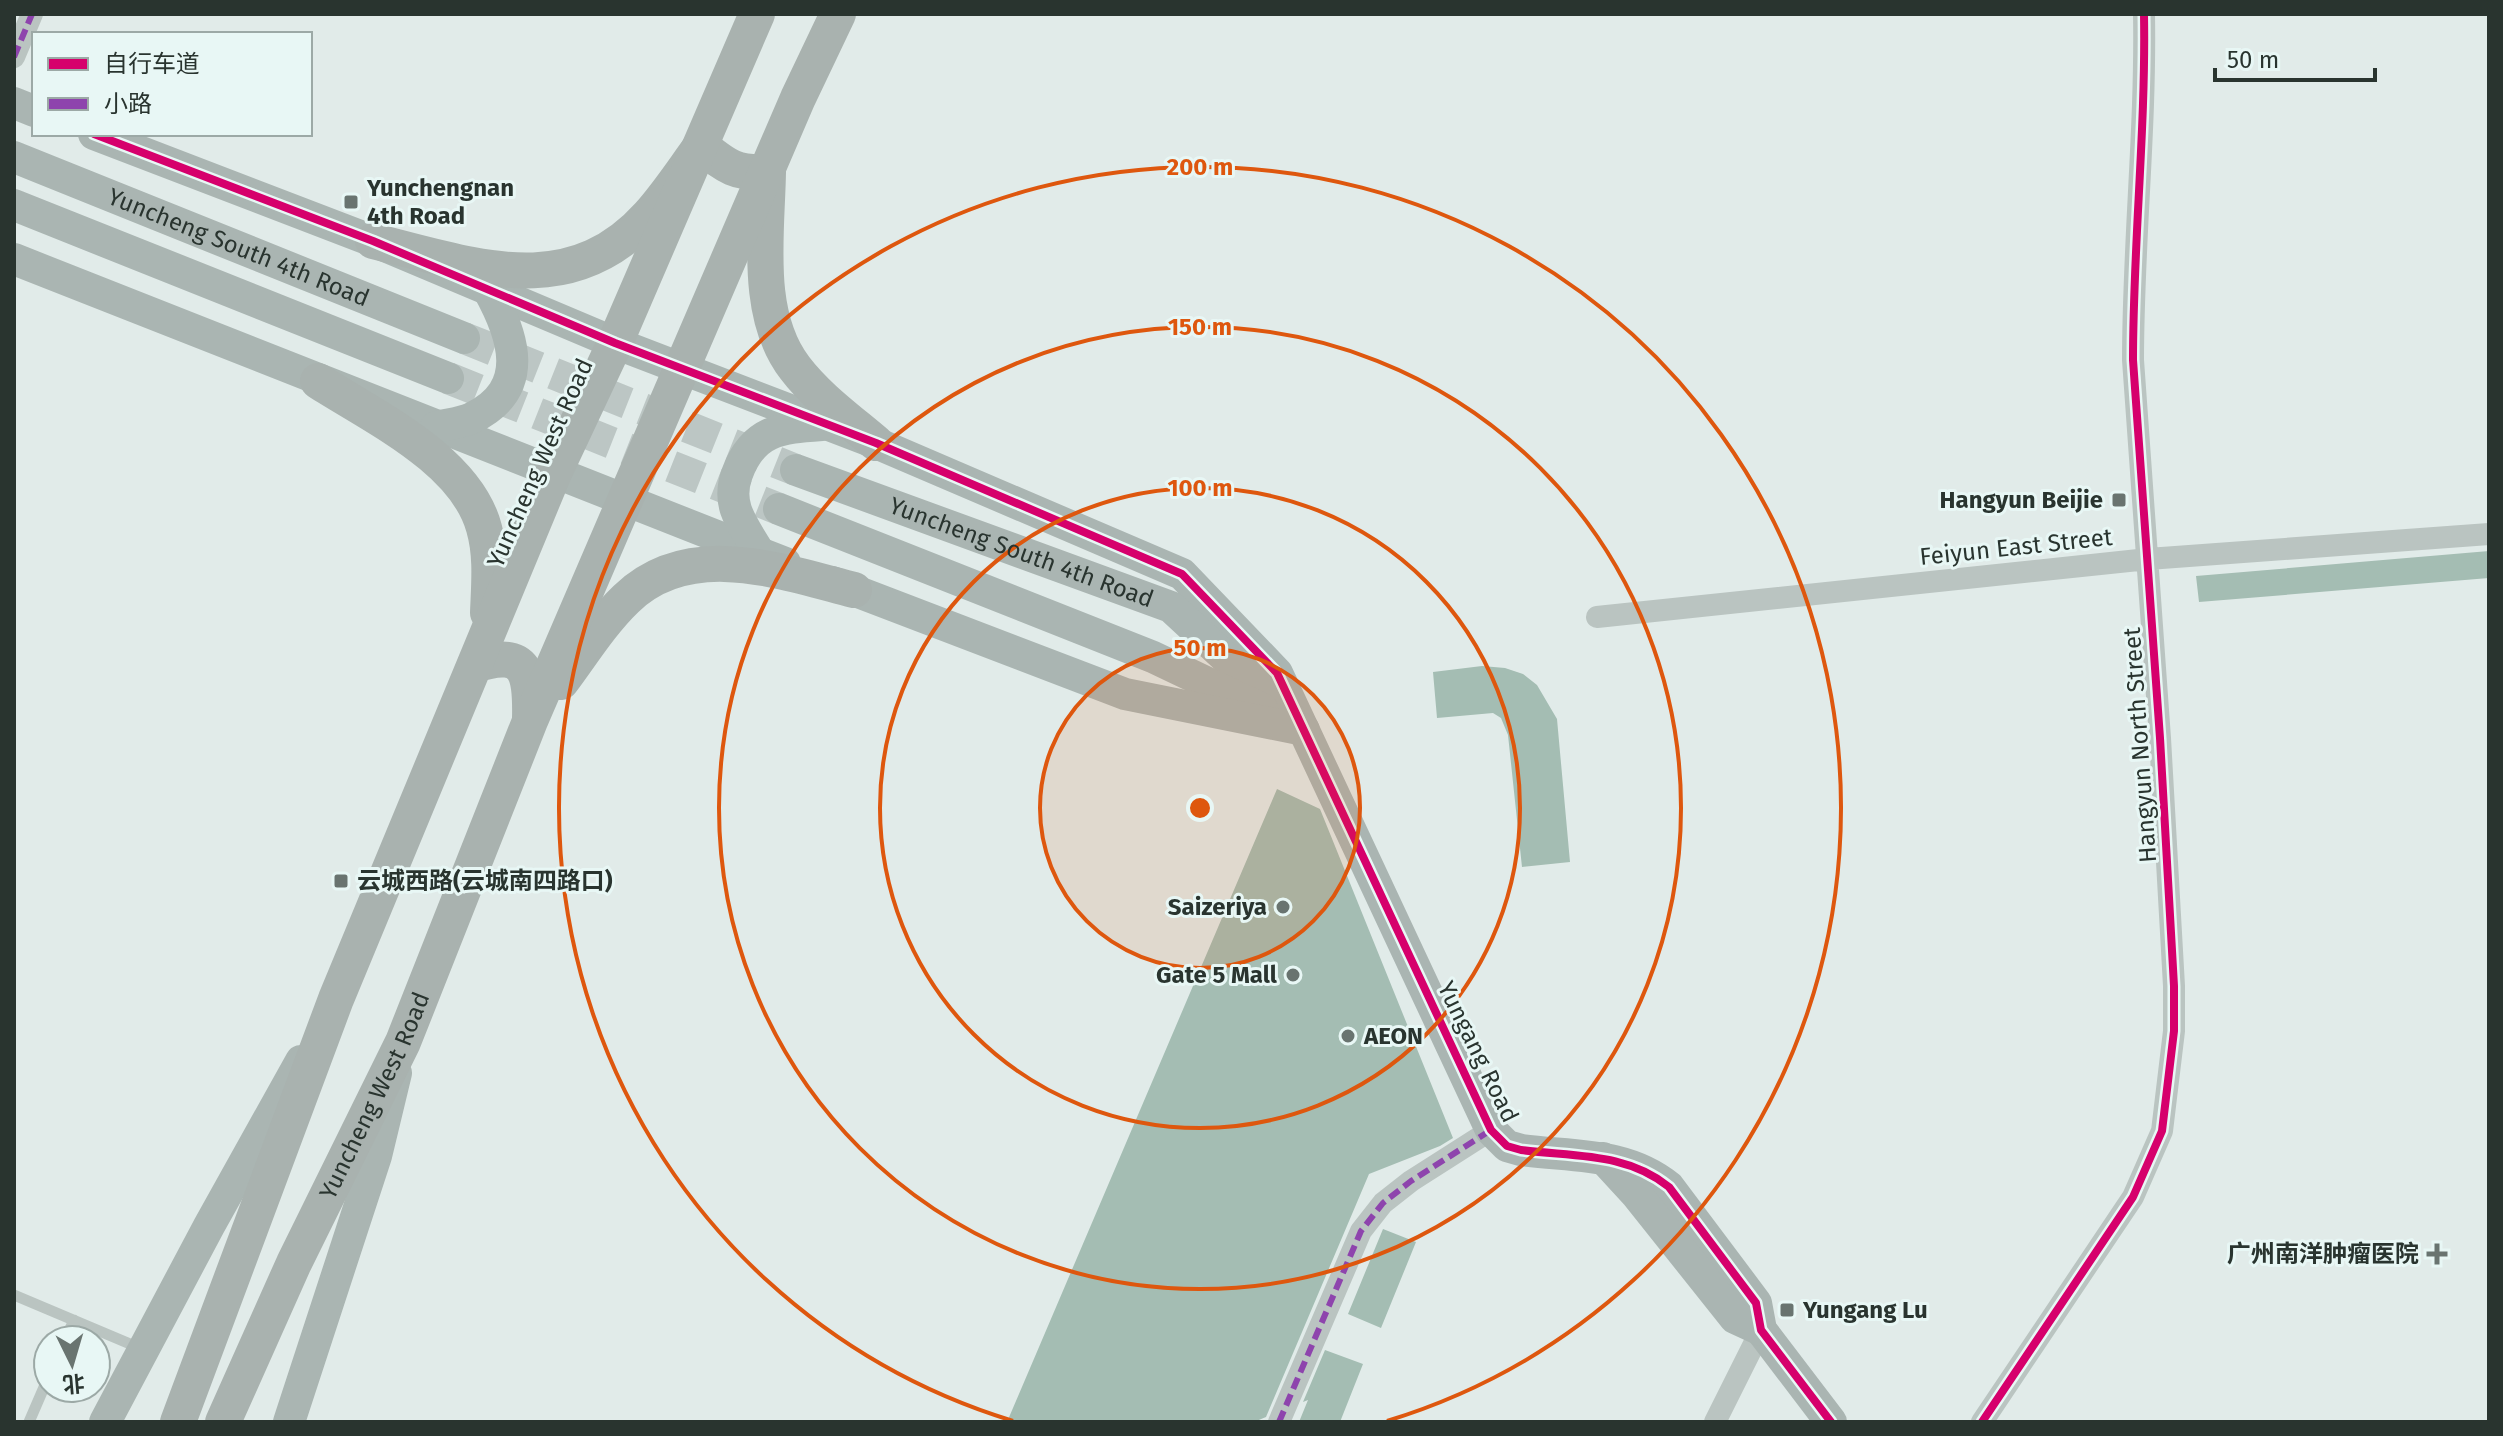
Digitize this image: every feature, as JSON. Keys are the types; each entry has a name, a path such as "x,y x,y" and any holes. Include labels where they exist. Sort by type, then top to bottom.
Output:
{"main road":[{"name":"Yuncheng West Road","path":"178,1422 336,999 554,473 615,343 757,14"},
{"name":"Yuncheng West Road","path":"223,1422 294,1263 403,1042 530,721 798,98 838,14"},
{"path":"373,241 507,272 560,269 583,263 609,250 649,216 701,146 724,165 743,173 768,172 767,282 772,318 780,342 794,367 810,385 876,443"},
{"path":"318,381 430,453 454,475 479,511 488,545 490,571 488,617 475,665 506,658 519,664 529,679 530,721"},
{"path":"530,721 626,599 669,571 716,563 742,563 854,590"}],"street":[{"path":"14,57 32,14"},
{"name":"Hangyun North Street","path":"1982,1422 2133,1197 2162,1131 2174,1031 2174,986 2148,559 2133,360 2145,67 2144,14"},
{"name":"Yungang Road","path":"99,136 373,241 615,343 876,443 1182,574 1277,673 1491,1130 1507,1146 1521,1150 1603,1158 1637,1195 1735,1318 1761,1330 1831,1422"},
{"name":"Yuncheng South 4th Road","path":"14,157 464,338"},
{"name":"Yuncheng South 4th Road","path":"14,205 448,378"},
{"path":"14,259 318,381 1125,694 1304,730"},
{"path":"436,427 470,419 490,407 506,389 512,374 511,342 488,289"},
{"path":"760,554 737,513 734,500 735,481 741,465 754,443 764,436 797,427 829,425"},
{"name":"Yuncheng South 4th Road","path":"796,470 1171,607 1304,730"},
{"name":"Yuncheng South 4th Road","path":"779,509 1153,657 1304,730"},
{"name":"Feiyun East Street","path":"1597,617 2148,559 2489,534"},
{"path":"105,1422 249,1152 336,999"},
{"path":"289,1422 376,1156 403,1042"},
{"path":"1279,1422 1361,1231 1383,1203 1411,1181 1491,1130"},
{"path":"1715,1422 1761,1330"}],"lane":[{"path":"14,1295 143,1349"},
{"path":"72,1324 74,1320"}],"building":[{"path":"2489,551 2489,578 2199,602 2196,576"},
{"path":"1482,666 1505,668 1523,674 1537,685 1557,719 1570,862 1522,867 1508,735 1501,718 1493,713 1437,718 1433,672"},
{"name":"Gate 5 Mall","path":"1277,789 1320,809 1453,1138 1369,1174 1266,1417 1254,1422 1007,1422"},
{"path":"1383,1229 1416,1242 1381,1328 1348,1314"},
{"path":"1325,1350 1363,1364 1340,1422 1299,1422 1308,1400 1303,1402"}],"tunnel":[{"path":"464,338 796,470"},
{"path":"448,378 779,509"}],"marked path":[{"path":"14,57 32,14"},
{"path":"1279,1422 1361,1231 1383,1203 1411,1181 1491,1130"}],"cycle path":[{"path":"1982,1422 2133,1197 2162,1131 2174,1031 2160,738 2133,360 2144,14"},
{"path":"99,136 373,241 615,343 876,443 1182,574 1277,673 1491,1130 1507,1146 1617,1162 1635,1167 1669,1187 1756,1303 1761,1330 1831,1422"}],"place":[{"name":"Yunchengnan 4th Road","path":"351,202"},
{"name":"Hangyun Beijie","path":"2119,500"},
{"name":"云城西路(云城南四路口)","path":"341,881"},
{"name":"Saizeriya","path":"1283,907"},
{"name":"Gate 5 Mall","path":"1293,975"},
{"name":"AEON","path":"1348,1036"},
{"name":"广州南洋肿瘤医院","path":"2437,1254"},
{"name":"Yungang Lu","path":"1787,1310"}]}
